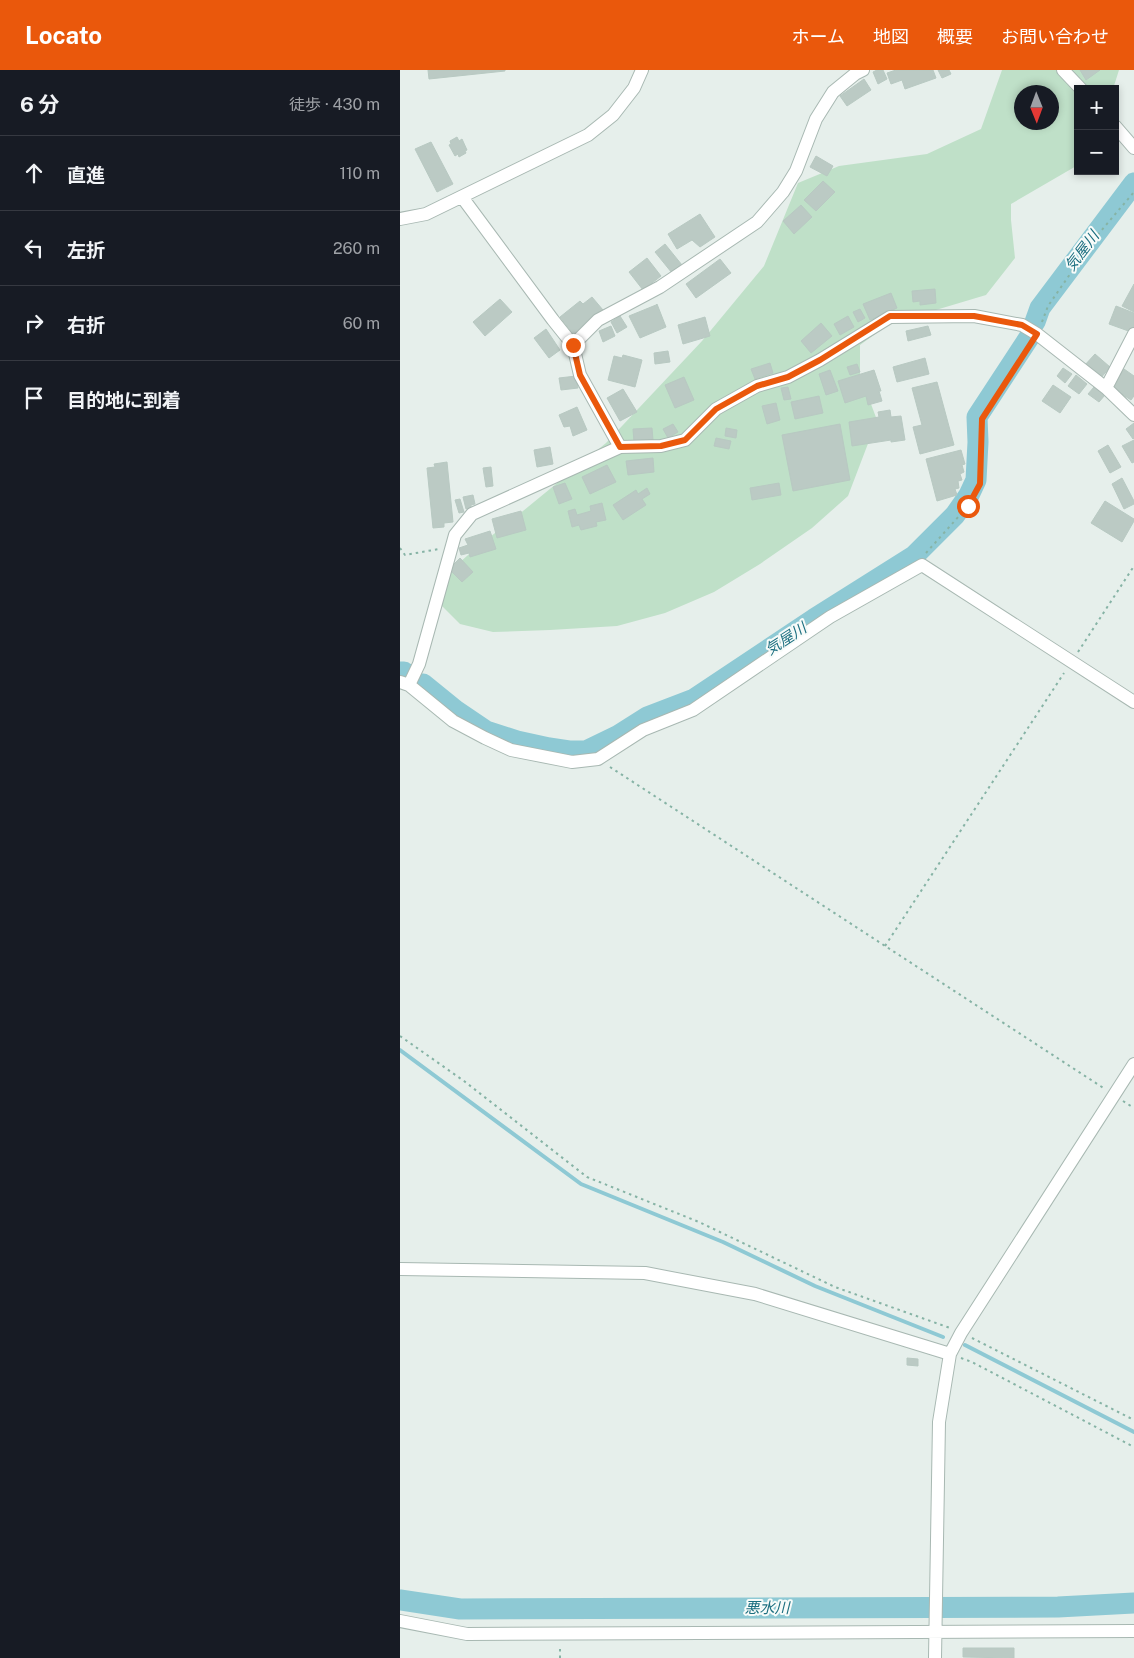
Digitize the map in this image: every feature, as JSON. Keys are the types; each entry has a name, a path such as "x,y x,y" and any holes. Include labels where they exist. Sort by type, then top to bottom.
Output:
{"street":[{"path":"400,219 426,214 588,135 613,115 634,88 642,70"},
{"path":"573,345 598,320 660,287 757,222 783,192 796,171 816,119 833,92 855,74 863,70"},
{"path":"1063,70 1077,85"},
{"path":"1118,130 1134,148"},
{"path":"462,197 552,320 573,345 580,375 620,447"},
{"path":"1134,415 1106,388 1037,334 1022,325 974,316 890,316 820,360 788,377 757,386 716,409 685,440 661,446 620,447 472,514 455,535 419,664 404,684 453,721 511,750 572,762 598,758 643,730 693,710 830,617 922,565 1134,702"},
{"path":"1106,388 1134,334"},
{"path":"935,1658 939,1422 950,1354 961,1332 1134,1064"},
{"path":"400,1269 645,1273 755,1294 950,1354"},
{"path":"400,1621 467,1634 935,1628 1134,1631"}],"path":[{"path":"922,565 925,554 968,506 980,484 982,419 1037,334 1048,306 1095,238 1134,192"},
{"path":"401,550 405,555 451,548"},
{"path":"885,946 1134,566"},
{"path":"598,758 1134,1108"},
{"path":"400,1036 464,1081 587,1177 699,1222 835,1287 961,1332 1134,1420"},
{"path":"950,1354 972,1362 1134,1447"}],"green space":[{"path":"1002,70 1119,70 1114,85 1074,85 1074,167 1011,204 1015,258 986,295 889,324 860,345 860,375 877,420 848,496 812,528 760,564 714,592 665,613 617,626 493,632 460,624 442,606 442,578 476,548 606,443 702,341 764,266 798,183 839,166 927,154 981,129"}],"building":[{"path":"428,70 505,70 505,71 429,79"},
{"path":"883,70 887,79 878,84 873,72"},
{"path":"896,70 933,70 936,78 905,89 902,80 891,84 887,73"},
{"path":"938,70 949,70 951,74 942,78"},
{"path":"1080,70 1100,70 1086,80"},
{"path":"864,79 871,90 847,106 840,96"},
{"path":"457,137 459,141 462,139 467,150 465,151 466,153 459,157 458,154 455,156 449,145 451,144 450,141"},
{"path":"431,142 453,184 437,192 415,149"},
{"path":"816,156 833,166 827,176 810,167"},
{"path":"823,181 835,192 816,211 804,200"},
{"path":"801,205 812,217 794,234 783,221"},
{"path":"700,214 715,237 700,247 692,240 677,249 668,234"},
{"path":"665,244 682,265 672,273 655,252"},
{"path":"647,258 661,276 643,290 629,272"},
{"path":"720,259 731,273 696,298 686,284"},
{"path":"1134,284 1134,312 1122,306"},
{"path":"935,289 936,303 920,305 920,301 913,302 912,291"},
{"path":"891,293 897,308 870,320 863,304"},
{"path":"592,297 603,310 574,335 560,317 580,301 583,304"},
{"path":"500,299 512,312 485,336 473,322"},
{"path":"657,304 666,327 640,338 629,316"},
{"path":"1116,306 1134,313 1134,333 1109,324"},
{"path":"860,309 865,318 858,322 853,312"},
{"path":"620,316 627,327 617,333 611,322"},
{"path":"848,316 854,327 840,335 834,324"},
{"path":"705,317 710,336 683,344 678,325"},
{"path":"821,323 832,336 811,353 801,341"},
{"path":"611,326 615,336 603,342 599,331"},
{"path":"928,326 931,335 908,341 906,331"},
{"path":"546,329 560,350 549,358 534,338"},
{"path":"668,351 670,362 655,364 654,353"},
{"path":"1095,354 1110,367 1100,379 1084,366"},
{"path":"623,355 642,360 635,387 608,380 614,356 622,358"},
{"path":"925,358 929,374 897,382 893,367"},
{"path":"770,363 773,373 755,379 751,369"},
{"path":"857,364 860,372 850,375 847,367"},
{"path":"1063,368 1072,374 1065,383 1057,376"},
{"path":"1124,369 1134,376 1134,396 1131,400 1111,387"},
{"path":"830,370 838,391 826,395 819,374"},
{"path":"874,370 881,391 879,391 882,401 868,405 866,396 845,403 838,381"},
{"path":"1076,375 1087,384 1079,394 1068,386"},
{"path":"576,376 578,388 561,390 559,378"},
{"path":"684,377 694,400 675,408 665,385"},
{"path":"937,382 954,445 920,454 913,427 922,425 912,388"},
{"path":"1053,385 1071,397 1060,413 1042,401"},
{"path":"788,387 791,399 784,400 781,388"},
{"path":"1094,387 1105,395 1099,402 1088,394"},
{"path":"623,389 637,412 620,421 607,398"},
{"path":"819,396 823,413 795,419 791,402"},
{"path":"776,403 780,420 767,424 762,406"},
{"path":"577,407 587,430 573,436 570,426 564,427 559,415"},
{"path":"890,410 891,417 901,416 905,440 891,442 891,440 852,446 849,422 879,417 878,412"},
{"path":"1134,423 1134,438 1133,439 1126,429"},
{"path":"673,424 678,432 668,438 663,429"},
{"path":"840,424 850,480 793,491 782,435"},
{"path":"652,428 653,440 634,442 633,429"},
{"path":"726,428 737,430 736,438 725,436"},
{"path":"716,438 731,441 729,449 714,446"},
{"path":"1134,440 1134,462 1132,463 1122,446"},
{"path":"1108,445 1121,467 1110,473 1098,451"},
{"path":"550,447 553,464 537,467 534,450"},
{"path":"961,450 965,464 962,465 964,472 960,474 962,480 958,481 959,488 955,489 957,495 937,501 926,459"},
{"path":"653,458 654,472 628,475 626,461"},
{"path":"447,462 453,522 444,523 444,527 433,528 427,468 435,467 434,464"},
{"path":"607,465 616,482 590,494 582,477"},
{"path":"491,467 493,486 486,487 483,468"},
{"path":"1122,478 1134,501 1134,504 1124,509 1112,484"},
{"path":"565,483 572,499 559,504 553,487"},
{"path":"779,483 781,495 752,500 750,488"},
{"path":"647,488 650,494 642,499 646,505 623,520 613,505 636,490 638,494"},
{"path":"473,495 475,504 471,505 471,508 466,509 463,497"},
{"path":"460,499 464,512 459,513 455,500"},
{"path":"1105,501 1134,519 1122,542 1091,523"},
{"path":"602,503 606,520 596,522 597,526 581,530 579,525 572,527 568,511 575,509 577,515 591,511 590,506"},
{"path":"521,511 526,530 497,538 492,519"},
{"path":"490,531 496,549 470,557 469,553 461,555 459,548 468,545 465,539"},
{"path":"460,558 473,572 462,582 449,569"},
{"path":"907,1358 918,1359 918,1366 907,1365"},
{"path":"963,1648 1014,1648 1014,1658 963,1657"}],"waterway":[{"name":"気屋川","path":"1035,322 1040,308 1134,183"},
{"name":"気屋川","path":"423,684 455,710 486,731 517,741 569,751 586,751 617,736 647,717 694,699 814,619 914,556 955,515 969,495 976,480 977,417 1030,336"},
{"path":"400,1050 581,1184 723,1242 815,1286 943,1337"},
{"path":"965,1345 1134,1432"},
{"name":"悪水川","path":"400,1600 460,1609 1058,1607 1134,1603"}],"route":[{"path":"573,345 580,375 620,447 661,446 685,440 716,409 757,386 788,377 820,360 857,339 890,316 974,316 1022,325 1037,334 982,419 980,484 968,506"}]}
